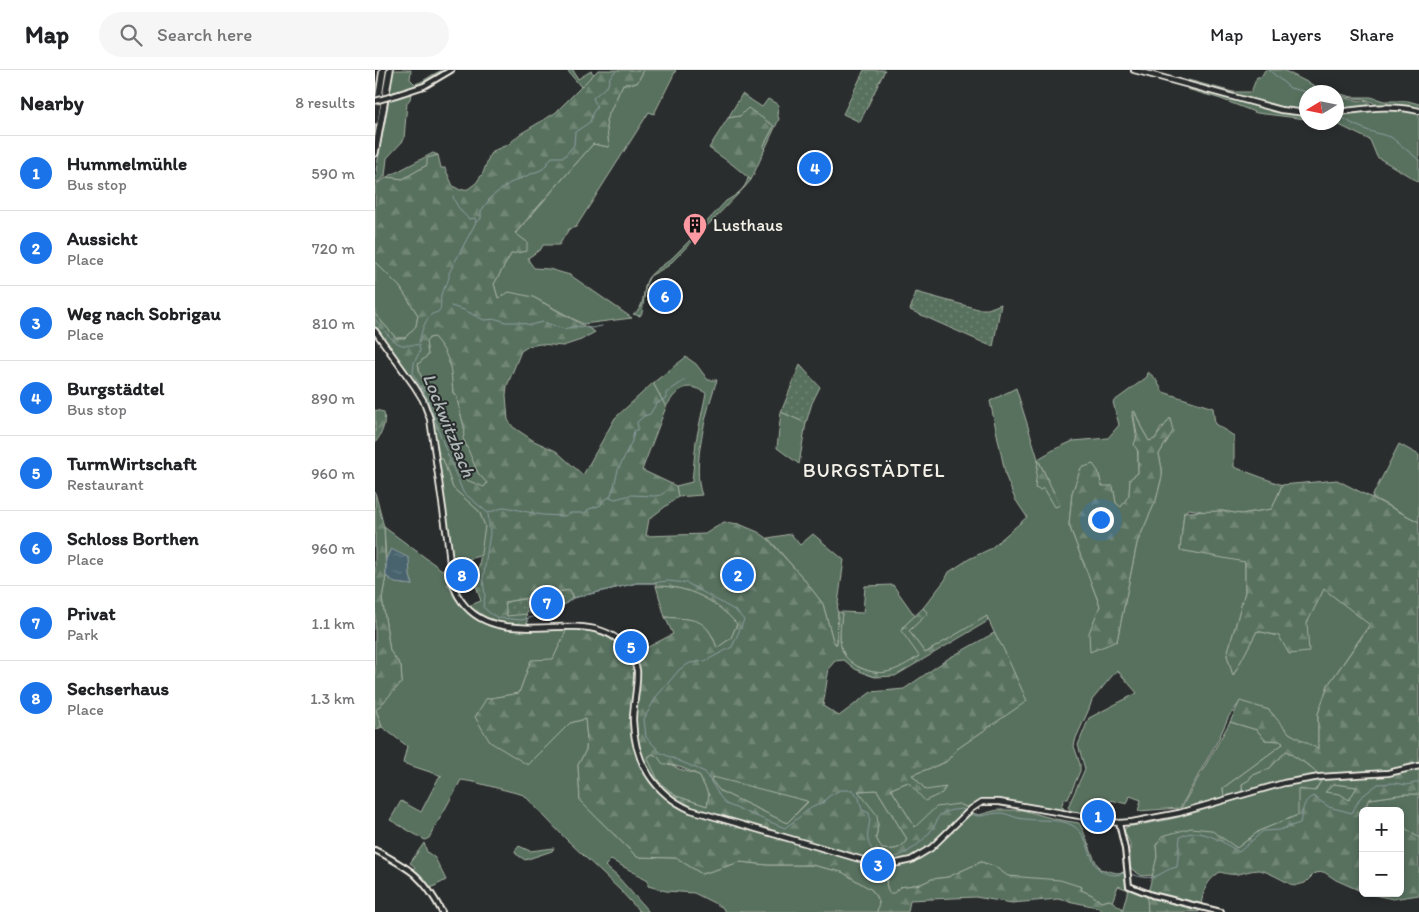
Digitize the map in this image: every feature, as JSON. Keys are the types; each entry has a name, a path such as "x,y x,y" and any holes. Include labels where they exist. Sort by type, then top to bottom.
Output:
{"highway":[{"path":"375,121 383,70"},
{"path":"375,153 390,70"}],"main road":[{"path":"1134,70 1267,106 1299,112"},
{"path":"1344,111 1401,108 1419,111"},
{"path":"375,331 415,387 423,400 430,419 457,595 481,618 502,626 517,628 592,627 611,634 622,644 635,662 637,670 633,720 639,752 654,783 671,800 680,805 704,814 869,862 889,866 900,864 921,855 931,848 971,809 982,802 999,802 1119,822 1155,818 1284,783 1320,777 1388,773 1419,766"}],"street":[{"path":"375,101 424,86 451,70"},
{"path":"1119,822 1125,849 1129,886 1151,895 1221,912"},
{"path":"375,850 405,866 417,875 427,886 442,912"}],"green space":[{"path":"393,70 411,70 410,79 415,84 443,70 447,70 419,85 390,93"},
{"path":"567,70 573,70 578,79 591,71 594,74 581,87"},
{"path":"598,70 644,70 637,83 623,84 606,120 609,147 593,144 515,233 527,242 527,251 511,254 494,284 498,298 509,292 533,297 595,332 581,340 563,346 540,344 529,346 521,351 507,386 508,420 513,427 534,441 556,451 583,475 615,418 653,383 666,407 642,470 676,486 678,497 649,519 646,536 705,534 724,522 739,524 758,532 767,538 803,578 823,604 835,644 837,644 838,612 842,612 840,633 842,650 846,658 867,671 883,672 897,669 919,656 902,632 903,627 923,608 928,613 909,631 925,653 987,616 988,621 895,676 875,677 855,669 844,660 835,661 829,668 823,706 839,716 871,692 904,689 949,658 994,633 1003,648 1027,701 957,749 946,762 912,775 926,790 946,787 942,793 925,801 908,782 891,789 915,827 936,807 959,804 968,808 934,842 915,854 892,863 886,884 889,893 894,893 900,887 948,877 981,862 994,866 1008,876 1060,880 1082,887 1081,890 1101,902 1110,900 1123,909 1122,912 1103,912 1097,907 1058,899 1012,903 975,897 910,900 908,912 877,912 879,902 872,890 842,872 812,865 768,865 740,862 702,874 676,858 637,857 580,801 578,765 586,750 585,719 570,723 528,765 490,742 475,717 486,699 519,693 531,660 553,659 567,629 586,630 609,638 623,649 629,657 673,634 665,617 698,622 708,630 717,648 731,638 737,624 711,601 680,589 656,586 656,583 637,583 573,598 570,590 505,602 507,615 526,614 528,626 489,619 468,606 481,601 476,586 485,526 479,511 453,488 443,459 437,459 424,399 375,328 375,314 396,338 405,338 416,326 418,315 400,287 375,262 375,185 387,177 403,179 427,165 427,158 438,155 441,168 445,168 453,186 460,190 468,189 476,183 483,173 493,151 509,144 520,134 555,113","holes":["434,337 447,357 451,370 453,393 456,395 465,431 463,438 478,473 487,483 484,487 464,479 444,430 437,407 420,374 418,364 428,355 426,342 429,338","653,754 663,764 686,769 699,775 709,795 707,806 676,796 659,782 648,759","713,777 808,802 787,823 720,791 711,780","877,790 907,839 903,845 893,849 882,849 876,838 877,815 858,791"]},
{"path":"644,70 676,70 654,114 649,112 576,227 569,229 559,245 543,245 541,249 528,258 534,268 549,269 570,275 632,318 583,324 533,297 498,298 494,284 511,254 527,242 515,234 593,144 609,147 606,120 623,84 637,83"},
{"path":"864,70 885,70 860,122 843,114"},
{"path":"1265,70 1283,70 1313,85 1299,85 1299,110 1282,108 1192,84 1188,80 1233,92 1251,92 1257,77 1261,77"},
{"path":"1189,87 1281,112 1299,114 1299,118 1257,113 1221,99 1187,89"},
{"path":"411,93 407,103 404,139 387,158 385,176 378,182 375,182 389,100"},
{"path":"742,94 762,107 768,99 779,105 777,113 779,119 765,149 763,147 773,127 740,116 728,118"},
{"path":"1344,95 1371,97 1384,101 1408,101 1419,104 1419,109 1401,106 1377,106 1363,99"},
{"path":"1344,98 1369,102 1372,107 1344,109"},
{"path":"748,108 774,126 763,147 765,149 751,180 709,148 728,118 740,116"},
{"path":"1392,110 1419,113 1419,182 1377,157 1370,140 1344,127 1344,114"},
{"path":"433,153 438,155 434,156 427,165 403,179 387,177"},
{"path":"748,178 751,180 744,188 668,266 650,276 646,284 642,313 640,316 633,314 640,307 645,286 649,277 651,274 670,260 726,201 740,192"},
{"path":"375,262 400,287 418,315 416,326 405,338 396,338 375,314"},
{"path":"916,292 978,309 988,309 1001,304 993,347 910,310"},
{"path":"434,337 447,356 452,377 453,393 456,395 465,431 464,438 478,473 487,483 484,488 464,479 444,430 437,407 420,374 418,364 428,355 426,342 429,338"},
{"path":"686,357 696,364 708,380 717,380 705,421 699,454 699,483 702,495 678,497 676,486 692,482 696,441 706,393 693,387 687,387 676,394 666,407 653,383"},
{"path":"800,365 820,387 812,403 806,423 781,412"},
{"path":"1148,372 1155,378 1163,392 1213,408 1215,424 1234,436 1234,467 1282,485 1272,509 1241,514 1189,509 1184,512 1180,550 1245,561 1245,592 1227,655 1233,675 1257,631 1279,636 1306,623 1324,589 1370,624 1328,685 1318,714 1318,750 1289,733 1269,710 1240,702 1229,716 1219,738 1180,808 1138,811 1141,800 1130,796 1127,804 1111,800 1108,813 1090,814 1071,811 1068,807 1085,769 1078,745 1089,718 1137,693 1117,670 1092,700 1076,738 1074,746 1080,764 1080,771 1068,799 1064,799 1061,807 1064,808 1062,811 996,799 983,800 968,808 959,804 915,827 891,789 908,782 926,790 912,775 946,762 957,749 1026,701 987,617 925,653 909,631 927,613 923,608 949,572 969,559 990,549 1027,517 1015,499 1006,477 990,401 1016,388 1038,459 1073,441 1108,438 1119,425 1113,402 1147,377","holes":["1132,412 1135,412 1149,441 1155,439 1162,426 1173,431 1159,454 1162,476 1156,500 1137,543 1117,641 1089,634 1100,606 1069,525 1072,493 1081,468 1093,465 1098,471 1102,487 1113,487 1116,503 1121,508 1129,495 1130,479 1138,473 1137,442","1039,461 1059,505 1055,506 1044,488"]},
{"path":"375,410 384,412 384,421 383,429 375,443"},
{"path":"1133,411 1149,441 1155,439 1170,418 1173,431 1159,454 1162,476 1156,500 1137,543 1117,641 1090,652 1089,633 1100,606 1069,525 1072,493 1081,468 1093,464 1098,471 1102,486 1113,486 1116,503 1121,507 1129,495 1130,479 1138,473 1138,451 1134,445 1137,435"},
{"path":"781,412 806,423 799,464 777,448"},
{"path":"1399,444 1419,455 1419,522 1372,497"},
{"path":"437,459 443,459 453,488 479,511 485,526 482,555 453,564"},
{"path":"1038,460 1060,505 1055,507 1044,488 1040,490 1035,488"},
{"path":"1337,480 1419,522 1419,794 1370,799 1364,807 1359,807 1359,890 1336,880 1324,872 1315,873 1305,883 1294,886 1271,874 1258,870 1236,874 1220,872 1207,885 1199,912 1148,912 1147,897 1157,857 1156,845 1162,836 1191,828 1211,830 1237,848 1259,831 1298,815 1298,789 1315,791 1323,778 1311,767 1286,751 1270,768 1251,776 1249,780 1242,784 1242,792 1224,797 1223,788 1283,744 1282,741 1265,740 1257,730 1230,722 1240,701 1269,710 1289,733 1318,749 1318,714 1328,685 1370,625 1324,589 1307,623 1309,652 1289,654 1279,636 1257,631 1233,676 1227,655 1245,592 1245,562 1180,550 1184,512 1222,511 1241,514 1272,509 1282,485","holes":["1334,784 1357,787 1349,800 1340,794 1325,792"]},
{"path":"375,492 384,527 386,576 382,598 390,651 401,666 402,682 376,710 382,727 375,730"},
{"path":"384,527 442,570 448,567 448,578 452,583 450,585 447,584 462,605 477,617 501,627 513,629 567,629 553,660 531,661 519,693 486,699 528,765 570,723 585,719 586,750 578,765 580,801 637,857 676,858 702,874 740,862 768,865 812,865 842,872 872,890 879,902 877,912 725,912 722,907 694,893 666,891 648,886 648,880 611,860 605,866 617,876 649,912 640,912 524,795 474,782 461,780 429,838 425,840 390,820 401,801 421,812 439,777 442,776 403,763 407,746 382,727 376,710 402,682 401,666 390,651 382,598 386,576 395,583 413,585 409,565 391,549 386,559"},
{"path":"791,534 800,545 813,534 844,560 837,611 837,644 835,644 832,637 823,604 768,538"},
{"path":"893,585 915,616 903,627 919,656 891,671 868,671 850,662 842,650 840,633 842,612 863,613 865,586"},
{"path":"656,586 691,592 711,601 737,624 731,638 717,648 709,630 704,625 691,620 665,617"},
{"path":"570,590 572,598 558,610 554,607 529,613 527,598"},
{"path":"525,599 527,614 507,616 505,602"},
{"path":"1230,722 1257,730 1265,740 1282,741 1283,744 1223,788 1224,797 1180,810"},
{"path":"1286,751 1311,767 1318,775 1281,781 1242,792 1242,784 1251,776 1270,768"},
{"path":"653,754 679,769 699,775 709,795 707,806 676,796 659,782 647,759"},
{"path":"713,776 808,801 787,823 720,791 711,780"},
{"path":"1323,778 1298,815 1259,831 1237,848 1230,844 1156,845 1157,857 1153,875 1142,876 1130,868 1130,844 1124,831 1126,827 1175,818 1285,785"},
{"path":"1334,784 1357,787 1349,801 1324,792"},
{"path":"877,790 907,839 905,843 896,848 882,849 876,838 878,825 858,791"},
{"path":"1419,794 1419,838 1404,828 1404,807 1365,807 1370,799"},
{"path":"997,810 1022,810 1079,823 1100,869 1117,873 1125,872 1126,889 1118,886 1112,902 1109,900 1101,902 1081,890 1082,887 1007,876 994,866 981,862 948,877 900,887 894,894 889,894 886,884 890,868 916,859 926,853 973,813 979,815"},
{"path":"1404,828 1419,838 1419,895 1393,899 1384,897 1404,897"},
{"path":"424,843 427,852 435,858 446,880 431,888 413,869 415,867 410,863"},
{"path":"519,846 530,851 554,848 552,851 525,860 516,854 515,851"},
{"path":"1129,886 1148,894 1148,912 1122,912"}],"water":[{"path":"391,549 409,558 410,576 413,585 395,583 386,576 386,559"}],"waterway":[{"path":"419,343 427,320 440,309 441,295 449,273 476,222 481,219 481,211 491,197 510,183 543,169 552,157 564,157 574,145 575,132 590,122 593,112 597,107 593,98 608,85 610,77 617,70"},
{"path":"1269,70 1290,88 1299,90"},
{"path":"1344,118 1369,131 1391,137 1419,160"},
{"path":"453,196 464,214 469,219 475,218 476,222"},
{"path":"451,306 484,320 497,319 530,325 543,322 564,329 576,326 592,328 602,326"},
{"name":"Lockwitzbach","path":"375,319 390,338 398,343 402,345 419,345 420,351 414,363 413,374 428,399 463,492 488,513 490,533 483,580 485,596 483,607 491,614 499,618 522,620 558,610 573,598 637,583 668,581 687,583 736,611 744,620 732,647 705,661 690,663 680,669 656,697 644,719 646,737 661,753 705,772 726,804 785,828 811,808 822,803 829,796 840,790 853,790 859,798 862,810 869,813 869,843 875,853 882,857 897,857 912,849 931,831 942,813 962,809 966,811"},
{"path":"488,513 505,507 542,515 564,516 570,513 585,513 589,509 601,505 602,501 610,497 618,470 632,441 634,431 638,429 637,422 650,414 656,404 666,398 666,393 685,380"},
{"path":"610,497 615,499 631,495 655,496 665,492"},
{"name":"Lockwitzbach","path":"970,813 977,816 1002,813 1022,819 1067,823 1083,835 1093,861 1105,873 1115,875 1126,873 1149,877 1177,867 1180,837 1188,834 1195,833 1211,836 1239,852 1263,831 1279,830 1300,823 1305,804 1313,796 1329,807 1352,813 1360,798 1378,784 1395,783 1407,785 1419,782"}],"place":[{"name":"Burgstädtel","path":"815,168"},
{"name":"Lusthaus","path":"695,246"},
{"name":"Schloss Borthen","path":"665,296"},
{"name":"Sechserhaus","path":"462,575"},
{"name":"Aussicht","path":"738,575"},
{"name":"Privat","path":"547,603"},
{"name":"TurmWirtschaft","path":"631,647"},
{"name":"Hummelmühle","path":"1098,816"},
{"name":"Weg nach Sobrigau","path":"878,865"}],"district":[{"name":"BURGSTÄDTEL","path":"874,470"}]}
